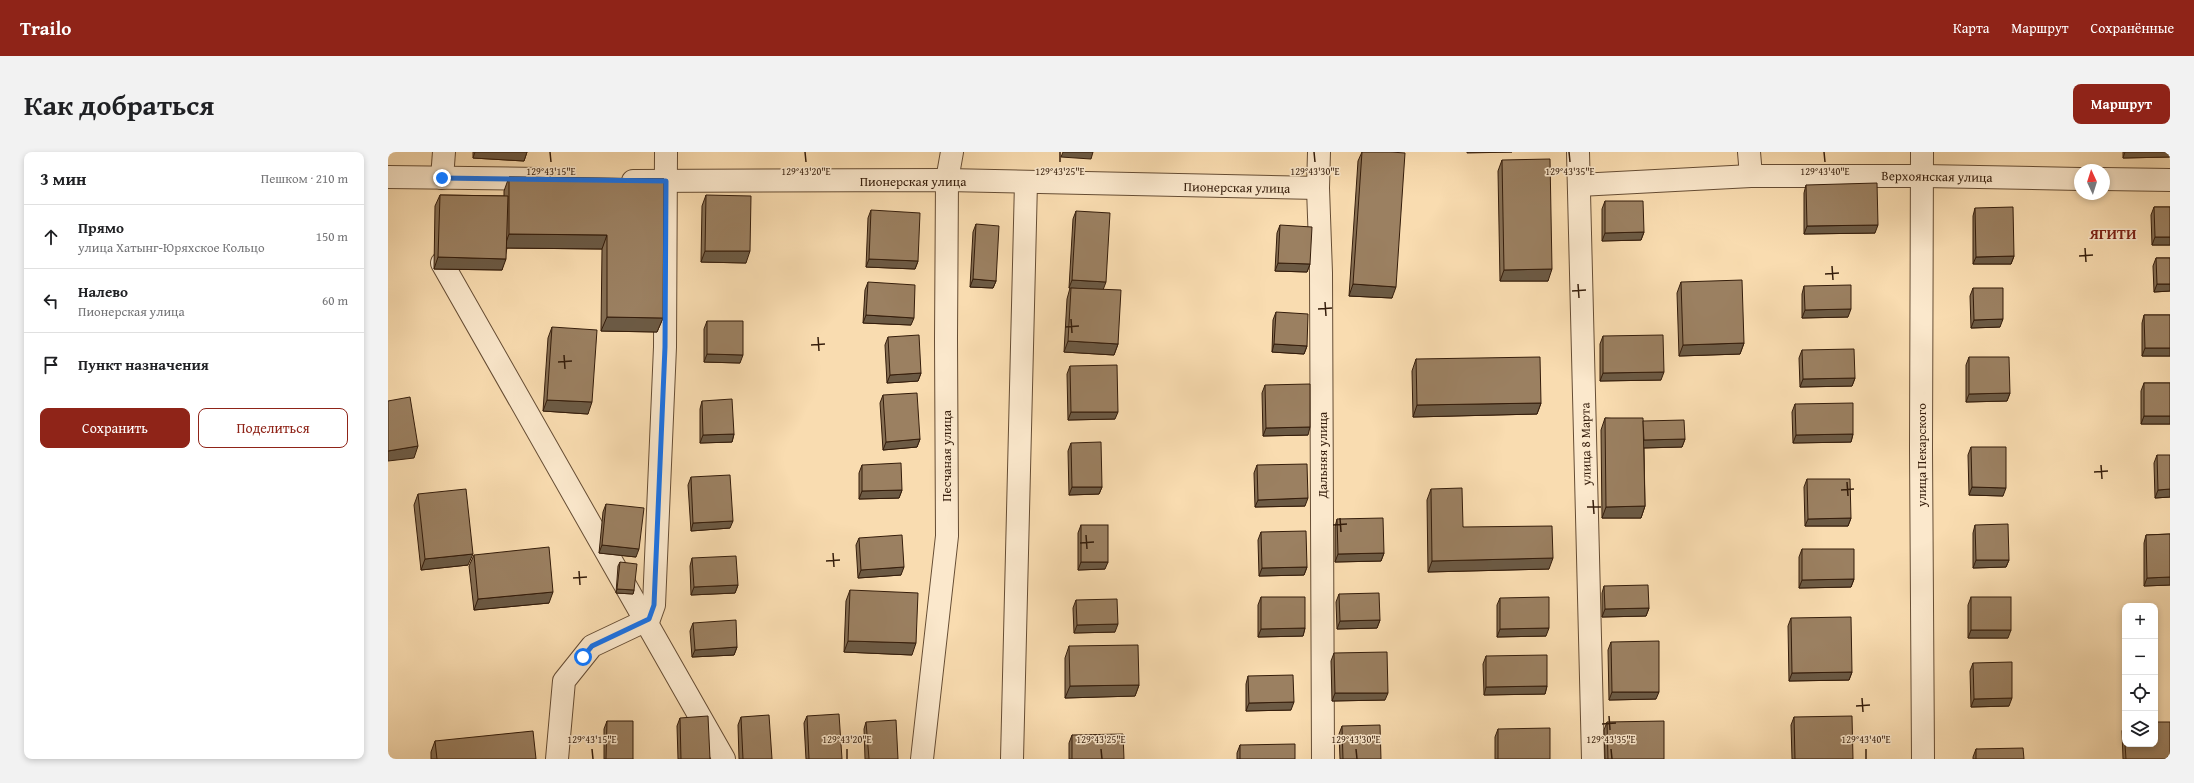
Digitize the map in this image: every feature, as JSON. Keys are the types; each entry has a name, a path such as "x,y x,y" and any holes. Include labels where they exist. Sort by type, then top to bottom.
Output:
{"street":[{"path":"442,178 444,152"},
{"path":"557,759 564,681 592,646 649,619 654,605 665,347 666,152"},
{"name":"Песчаная улица","path":"922,759 947,536 947,180 952,152"},
{"name":"Дальняя улица","path":"1319,152 1318,188 1321,272 1323,759"},
{"name":"улица 8 Марта","path":"1578,152 1593,759"},
{"path":"1749,152 1751,176"},
{"name":"улица Пекарского","path":"1922,152 1924,176 1921,448 1923,759"},
{"name":"Верхоянская улица","path":"1579,184 1751,176 2074,178"},
{"path":"388,177 562,180"},
{"path":"2110,179 2170,180"},
{"name":"Пионерская улица","path":"610,180 947,180 1318,188"},
{"path":"1012,759 1026,182"},
{"path":"442,263 724,759"}],"building":[{"path":"1362,152 1405,153 1396,287 1353,284"},
{"path":"1550,159 1552,269 1504,270 1502,160"},
{"path":"509,177 664,179 663,318 607,317 607,235 509,234"},
{"path":"1877,183 1878,225 1807,226 1806,185"},
{"path":"440,195 508,196 506,259 438,257"},
{"path":"706,195 751,196 750,251 705,251"},
{"path":"1605,201 1643,201 1644,232 1605,233"},
{"path":"2013,207 2014,256 1976,257 1975,208"},
{"path":"2154,207 2170,207 2170,237 2155,237"},
{"path":"871,210 920,213 918,261 869,259"},
{"path":"1076,211 1110,213 1106,282 1072,280"},
{"path":"976,224 999,226 996,281 973,279"},
{"path":"1280,225 1312,227 1310,264 1278,263"},
{"path":"2156,258 2170,258 2170,284 2157,284"},
{"path":"1742,280 1744,343 1683,345 1681,282"},
{"path":"868,282 915,285 914,318 866,315"},
{"path":"1851,285 1851,309 1805,310 1804,286"},
{"path":"1071,288 1121,290 1118,344 1068,341"},
{"path":"1973,288 2003,288 2003,319 1974,320"},
{"path":"1276,312 1308,314 1307,346 1274,344"},
{"path":"2144,315 2170,315 2170,348 2145,348"},
{"path":"707,321 743,321 743,355 707,354"},
{"path":"552,327 597,330 592,402 547,400"},
{"path":"919,335 921,373 890,375 888,337"},
{"path":"1663,335 1664,372 1603,373 1603,336"},
{"path":"1854,349 1855,378 1803,379 1802,350"},
{"path":"1540,357 1541,403 1417,405 1416,359"},
{"path":"1969,357 2009,357 2010,393 1969,394"},
{"path":"1117,365 1118,412 1071,412 1070,366"},
{"path":"2144,383 2170,383 2170,416 2144,416"},
{"path":"1310,384 1310,427 1266,428 1265,385"},
{"path":"917,393 920,439 886,442 883,395"},
{"path":"410,397 418,446 388,451 388,401"},
{"path":"732,399 734,434 703,435 702,401"},
{"path":"1853,403 1853,434 1796,435 1795,404"},
{"path":"1605,418 1643,418 1645,506 1606,507"},
{"path":"1684,420 1685,439 1644,440 1643,421"},
{"path":"1101,442 1102,487 1072,487 1071,443"},
{"path":"1971,447 2006,447 2006,488 1972,487"},
{"path":"2157,455 2170,455 2170,489 2158,490"},
{"path":"901,463 902,490 862,491 862,465"},
{"path":"1307,464 1308,498 1258,500 1257,465"},
{"path":"730,475 733,521 693,523 691,477"},
{"path":"1807,479 1850,479 1851,518 1808,519"},
{"path":"1462,488 1463,527 1552,526 1553,558 1432,561 1431,489"},
{"path":"466,489 473,554 425,559 418,494"},
{"path":"606,504 644,508 639,549 602,545"},
{"path":"1383,518 1384,553 1338,554 1337,519"},
{"path":"2008,524 2009,560 1976,560 1975,525"},
{"path":"1081,525 1108,525 1108,562 1081,562"},
{"path":"1306,531 1307,567 1262,568 1261,532"},
{"path":"2170,534 2170,577 2147,578 2146,535"},
{"path":"902,535 904,567 861,570 859,538"},
{"path":"549,547 553,592 478,599 474,555"},
{"path":"1802,549 1854,549 1854,579 1802,580"},
{"path":"736,556 738,585 694,587 692,558"},
{"path":"620,562 637,564 634,590 617,589"},
{"path":"1648,585 1649,608 1605,609 1604,586"},
{"path":"850,590 918,593 916,643 848,641"},
{"path":"1379,593 1380,620 1340,621 1339,594"},
{"path":"1261,597 1305,597 1305,628 1261,629"},
{"path":"1549,597 1549,628 1500,629 1500,598"},
{"path":"1971,597 2011,597 2011,630 1971,630"},
{"path":"1117,599 1118,624 1077,625 1076,600"},
{"path":"1851,617 1852,672 1792,673 1791,618"},
{"path":"736,620 737,647 695,650 693,623"},
{"path":"1659,641 1659,692 1612,692 1611,642"},
{"path":"1138,645 1139,685 1070,686 1069,646"},
{"path":"1387,652 1388,693 1335,693 1334,653"},
{"path":"1547,655 1547,686 1486,687 1486,656"},
{"path":"2012,662 2012,698 1974,699 1973,663"},
{"path":"1293,675 1294,702 1249,703 1248,676"},
{"path":"839,714 842,759 809,759 807,716"},
{"path":"769,715 772,759 743,759 741,717"},
{"path":"708,716 710,759 681,759 680,718"},
{"path":"1852,716 1853,759 1795,759 1794,717"},
{"path":"896,720 898,759 869,759 866,722"},
{"path":"607,721 633,721 633,759 606,759"},
{"path":"1664,721 1664,759 1608,759 1607,722"},
{"path":"2158,722 2170,722 2170,759 2126,759 2125,747 2158,747"},
{"path":"1380,725 1381,759 1343,759 1342,726"},
{"path":"1550,728 1550,759 1498,759 1498,729"},
{"path":"533,731 536,759 437,759 435,741"},
{"path":"1123,734 1124,759 1072,759 1072,735"},
{"path":"1295,744 1295,759 1240,759 1240,745"},
{"path":"2023,748 2024,759 1976,759 1976,749"}],"district":[{"name":"ЯГИТИ","path":"2113,234"}],"route":[{"path":"442,178 666,181 665,347 654,605 649,619 592,646 583,657"}]}
